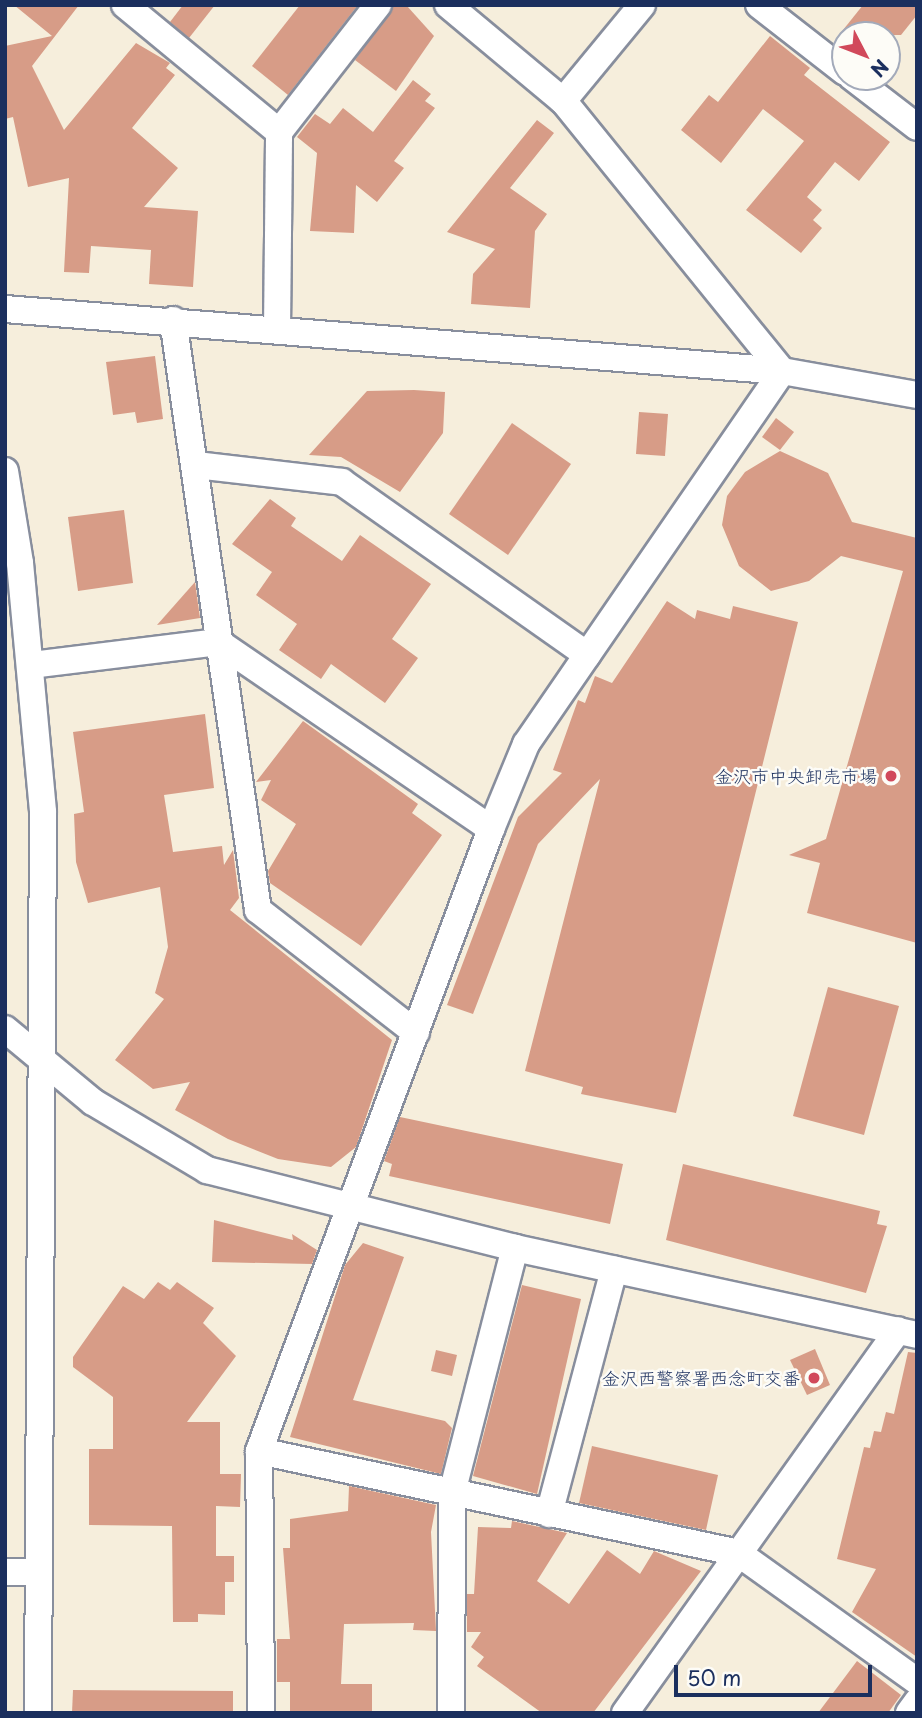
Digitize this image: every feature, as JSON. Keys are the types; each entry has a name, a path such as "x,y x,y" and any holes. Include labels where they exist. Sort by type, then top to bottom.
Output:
{"street":[{"path":"125,5 279,132"},
{"path":"277,330 279,132 378,5"},
{"path":"448,5 563,101 782,372"},
{"path":"563,101 642,5"},
{"path":"759,5 831,61"},
{"path":"870,91 917,127"},
{"path":"5,309 173,320 782,372 917,395"},
{"path":"173,320 258,910 416,1033"},
{"path":"261,1713 259,1451 491,829 526,744 782,372"},
{"path":"196,465 342,482 587,655"},
{"path":"5,471 31,665 43,812 44,1061 38,1713"},
{"path":"31,665 218,642 491,829"},
{"path":"5,1029 93,1102 207,1170 515,1248 908,1333 738,1553 625,1713"},
{"path":"451,1713 452,1493 515,1248"},
{"path":"550,1514 614,1269"},
{"path":"259,1451 738,1553 917,1681"},
{"path":"5,1572 39,1572"},
{"path":"909,1713 917,1702"}],"building":[{"path":"14,5 79,5 32,66 64,130 136,43 170,63 166,68 175,75 132,128 178,168 144,207 198,211 193,287 149,284 151,250 91,246 89,273 64,272 69,178 28,187 13,117 5,119 5,46 52,36"},
{"path":"183,5 215,5 189,38 170,22"},
{"path":"300,5 358,5 288,95 252,66"},
{"path":"863,5 917,5 917,15 901,35 901,21 850,21"},
{"path":"393,6 407,6 434,36 396,91 355,60"},
{"path":"770,36 810,68 804,75 890,142 859,181 835,162 807,197 822,210 813,220 822,228 801,253 746,210 804,141 763,109 721,163 681,130 709,95 718,102"},
{"path":"413,80 431,94 425,101 435,108 394,161 404,168 377,202 356,185 354,233 310,231 317,153 297,137 315,114 330,124 343,108 373,132"},
{"path":"537,120 554,133 510,188 547,214 535,231 530,308 471,304 473,274 495,249 447,232"},
{"path":"155,356 163,419 137,423 135,412 113,415 106,362"},
{"path":"367,391 445,392 443,433 400,492 341,457 309,455"},
{"path":"639,412 668,414 665,456 636,454"},
{"path":"776,418 794,432 780,450 762,437"},
{"path":"512,423 571,464 508,555 449,514"},
{"path":"780,451 828,473 852,522 917,538 917,943 807,913 820,863 789,855 826,839 903,571 841,556 809,581 771,591 739,566 722,525 727,496 745,472"},
{"path":"270,499 296,518 291,526 342,561 360,535 431,584 392,639 418,658 385,703 331,664 321,679 279,650 297,624 256,595 272,572 232,544"},
{"path":"124,510 133,583 78,591 68,517"},
{"path":"195,582 200,618 157,625"},
{"path":"667,601 695,619 697,610 730,619 733,606 798,622 676,1113 581,1094 583,1087 525,1071 600,779 538,844 473,1014 447,1005 518,817 562,773 553,770 578,700 585,703 595,676 612,683"},
{"path":"205,714 214,788 164,795 173,852 222,846 224,865 233,850 239,898 230,910 392,1040 356,1147 331,1167 278,1159 228,1139 175,1110 190,1082 153,1089 115,1060 164,999 155,993 168,947 160,887 88,903 76,862 74,814 84,812 73,732"},
{"path":"303,721 418,804 412,813 442,835 361,946 270,883 268,871 296,824 261,800 271,780 256,782"},
{"path":"828,987 899,1006 864,1135 793,1116"},
{"path":"400,1117 623,1164 610,1224 389,1176 392,1164 384,1161"},
{"path":"683,1164 880,1211 877,1224 887,1226 866,1293 666,1240"},
{"path":"214,1220 293,1240 292,1234 317,1250 312,1264 212,1262"},
{"path":"363,1243 404,1257 353,1400 445,1421 452,1428 441,1474 290,1437 345,1265"},
{"path":"158,1282 170,1290 177,1282 214,1308 203,1323 236,1356 187,1422 220,1422 220,1474 241,1474 240,1507 216,1506 216,1556 234,1556 234,1582 225,1582 225,1615 198,1614 198,1622 173,1622 172,1526 89,1525 89,1449 113,1449 113,1397 73,1367 73,1357 123,1286 144,1299"},
{"path":"522,1285 581,1299 537,1494 473,1476"},
{"path":"815,1349 830,1385 807,1395 790,1360"},
{"path":"436,1350 457,1355 452,1376 431,1371"},
{"path":"908,1352 917,1353 917,1657 852,1612 876,1569 837,1559 864,1447 870,1448 874,1431 881,1432 886,1412 894,1414"},
{"path":"592,1446 718,1475 706,1530 579,1503"},
{"path":"349,1486 436,1505 431,1532 436,1631 413,1630 414,1623 344,1624 341,1684 372,1684 372,1713 290,1713 290,1682 277,1682 277,1639 290,1639 283,1548 290,1548 290,1519 348,1511"},
{"path":"512,1521 567,1533 537,1581 569,1604 607,1550 640,1574 654,1551 701,1571 593,1713 542,1713 477,1666 484,1657 471,1647 481,1632 467,1632 467,1594 474,1594 478,1527 511,1528"},
{"path":"857,1661 901,1695 888,1713 818,1713"},
{"path":"73,1690 233,1691 233,1713 72,1713"}],"place":[{"name":"金沢市中央卸売市場","path":"891,776"},
{"name":"金沢西警察署西念町交番","path":"814,1378"}]}
